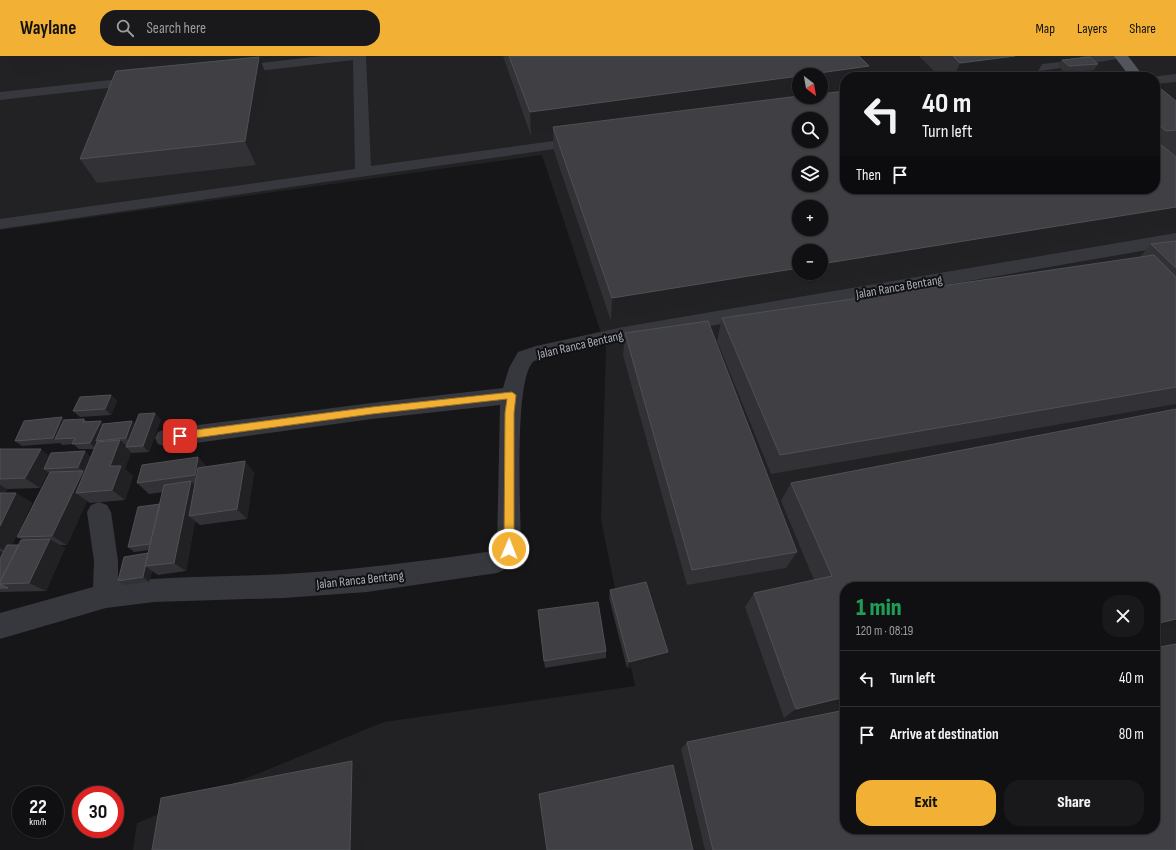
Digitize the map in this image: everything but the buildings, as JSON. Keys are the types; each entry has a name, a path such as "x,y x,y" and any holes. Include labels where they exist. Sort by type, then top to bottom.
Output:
{"main road":[{"path":"1120,56 1133,72"}],"street":[{"path":"222,71 358,56 363,172"},
{"path":"1040,67 1111,56"},
{"path":"1160,80 1176,78"},
{"path":"0,96 151,79"},
{"path":"0,224 600,139"},
{"name":"Jalan Ranca Bentang","path":"0,626 106,596 154,590 284,586 367,580 497,562 506,557 509,549 510,413 512,395 520,363 525,356 623,334 1176,239"},
{"path":"166,438 372,411 512,395"},
{"path":"99,512 106,561 106,596"}],"shaded area":[{"path":"0,56 1176,56 1176,850 133,850 137,823 384,722 635,686 601,520 606,348 542,155 0,230"}],"route":[{"path":"180,436 372,411 512,395 509,460 509,549"}]}
